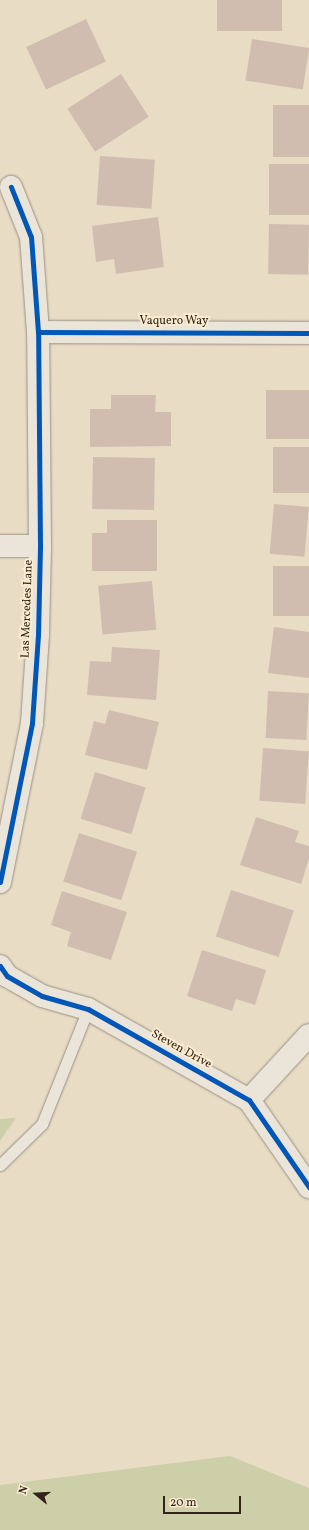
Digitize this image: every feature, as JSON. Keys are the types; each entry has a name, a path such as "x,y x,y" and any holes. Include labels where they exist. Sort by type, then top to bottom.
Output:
{"street":[{"name":"Las Mercedes Lane","path":"0,882 32,723 38,635 40,546 38,332 30,237 11,187"},
{"name":"Vaquero Way","path":"38,332 309,333"},
{"path":"0,546 40,546"},
{"name":"Steven Drive","path":"4,971 42,996 88,1010 249,1100 309,1186"},
{"path":"249,1100 309,1035"}],"lane":[{"path":"0,1165 42,1124 88,1010"}],"green space":[{"path":"16,1118 0,1141 0,1119"},
{"path":"230,1456 309,1488 309,1530 0,1530 0,1485"}],"building":[{"path":"217,0 282,0 282,31 217,31"},
{"path":"86,19 106,62 46,89 26,47"},
{"path":"252,39 309,48 303,90 245,80"},
{"path":"121,74 149,117 95,152 67,109"},
{"path":"273,105 309,105 309,157 273,157"},
{"path":"100,156 155,160 151,209 97,205"},
{"path":"269,164 309,164 309,215 269,215"},
{"path":"158,217 164,267 116,274 114,259 96,262 92,226"},
{"path":"269,224 309,225 308,275 268,274"},
{"path":"266,390 309,390 309,439 266,439"},
{"path":"111,395 156,395 155,412 171,412 171,446 90,447 90,409 111,409"},
{"path":"273,447 309,447 309,493 273,493"},
{"path":"93,457 155,458 154,510 92,509"},
{"path":"274,504 309,507 305,557 270,554"},
{"path":"107,520 157,520 157,571 92,571 92,533 107,533"},
{"path":"273,566 309,566 309,616 273,616"},
{"path":"152,581 156,630 102,635 98,586"},
{"path":"274,627 309,632 309,678 268,673"},
{"path":"112,647 160,650 156,700 87,695 90,661 111,662"},
{"path":"268,691 309,693 306,740 266,738"},
{"path":"109,710 159,722 147,770 85,755 94,721 105,724"},
{"path":"263,748 309,751 305,804 259,801"},
{"path":"95,772 146,787 131,834 81,819"},
{"path":"256,817 299,831 295,842 309,846 309,859 301,884 240,865"},
{"path":"79,833 137,852 121,900 63,882"},
{"path":"231,890 294,910 279,957 216,937"},
{"path":"62,891 127,912 111,960 67,946 71,932 51,925"},
{"path":"202,950 266,970 255,1005 236,999 232,1011 187,996"}],"cycle path":[{"path":"0,882 32,723 38,635 40,546 38,332 31,237 11,187"},
{"path":"38,332 309,333"},
{"path":"0,966 7,976 42,996 88,1009 249,1100 309,1187"}]}
